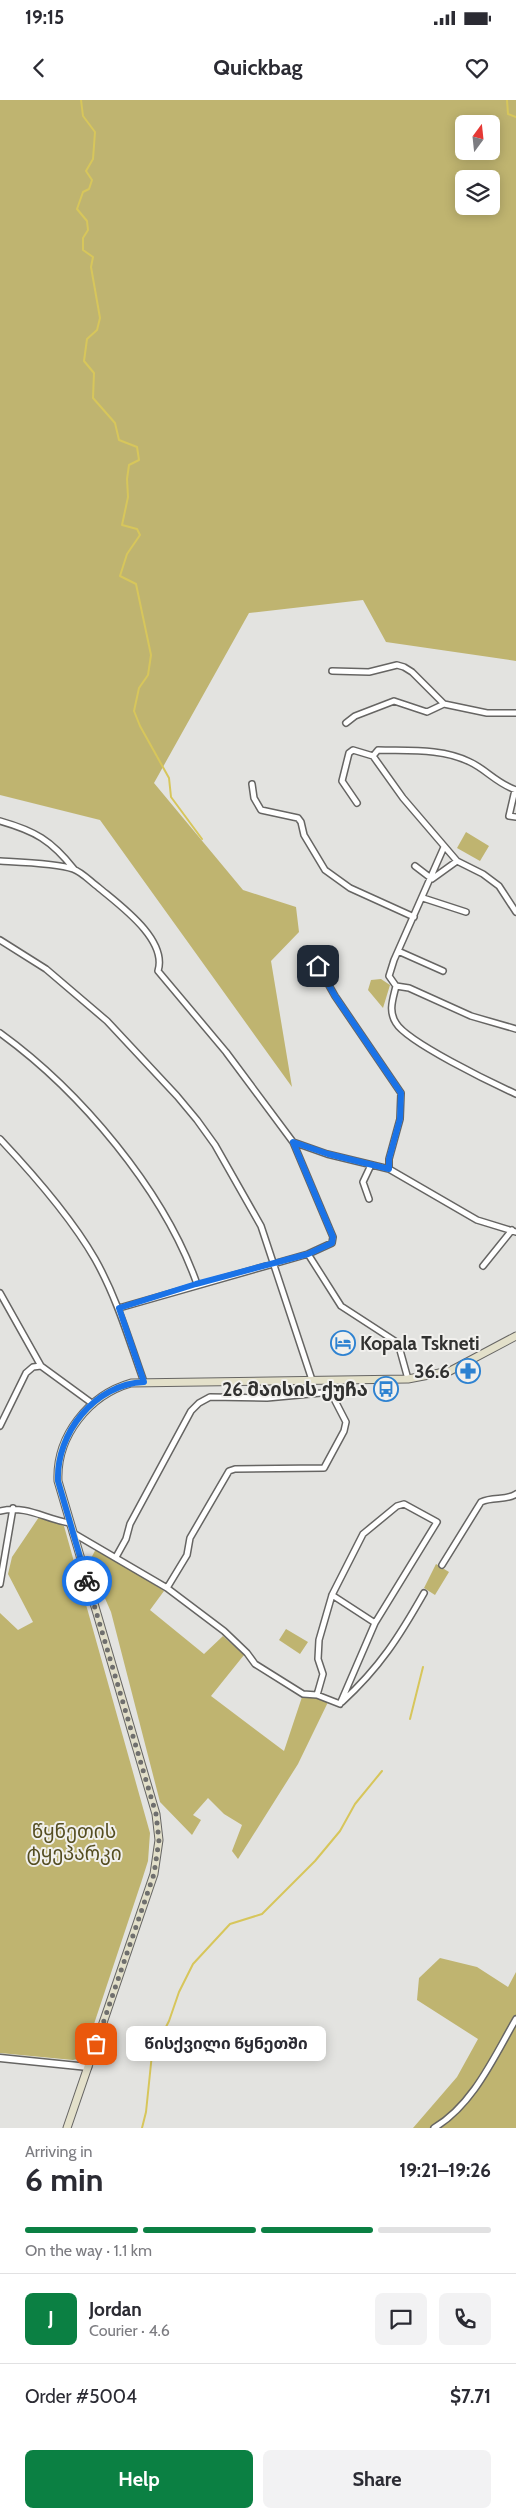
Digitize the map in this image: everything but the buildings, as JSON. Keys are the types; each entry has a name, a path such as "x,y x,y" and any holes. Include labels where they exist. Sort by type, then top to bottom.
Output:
{"main road":[{"path":"67,2128 152,1881 159,1840 156,1814 58,1481 58,1459 75,1424 93,1404 115,1388 144,1382 408,1379 450,1371 516,1336"}],"street":[{"path":"332,671 369,672 397,665 404,666 444,704 487,713 516,713"},
{"path":"346,723 355,716 394,701 427,712 444,704"},
{"path":"357,803 342,781 349,753 354,750 373,756 403,798 456,861 483,874 499,886 516,912"},
{"path":"373,756 378,750 442,752 470,762 493,780 516,790 509,816 516,818"},
{"path":"252,784 257,805 261,810 298,818 302,822 304,835 326,870 350,888 414,917"},
{"path":"0,821 49,841 74,869 130,912 151,938 158,958 158,971 226,1052 293,1142 333,1237 332,1243 308,1254 196,1284 119,1308"},
{"path":"444,847 432,879 398,951 389,976 396,986 409,988 471,1016 516,1028"},
{"path":"0,861 74,869"},
{"path":"432,879 456,861"},
{"path":"415,866 432,879"},
{"path":"423,898 466,912"},
{"path":"0,940 46,970 107,1021 177,1096 214,1145 261,1226 312,1380"},
{"path":"398,951 443,971"},
{"path":"318,966 335,996 401,1093 400,1119 389,1159 389,1169"},
{"path":"396,986 390,1007 396,1025 423,1045 516,1094"},
{"path":"0,1033 54,1078 103,1130 148,1187 187,1256 196,1284"},
{"path":"0,1140 27,1168 89,1250 119,1308 144,1382"},
{"path":"293,1142 389,1169 477,1220 514,1231 483,1266"},
{"path":"369,1199 363,1182 371,1165"},
{"path":"308,1254 341,1306 398,1343 408,1379"},
{"path":"0,1292 41,1366 93,1404"},
{"path":"0,1426 26,1373 33,1367 41,1366"},
{"path":"167,1588 186,1555 190,1538 229,1471 235,1469 324,1468 344,1431 346,1422 330,1391 330,1380"},
{"path":"116,1557 126,1539 130,1524 191,1411 199,1403 210,1397 267,1398 330,1391"},
{"path":"442,1565 481,1502 490,1498 505,1498 516,1494"},
{"path":"317,1695 323,1674 318,1659 319,1640 332,1595 363,1534 397,1506 404,1504 423,1512 437,1522 375,1623 340,1704"},
{"path":"0,1511 13,1508 24,1509 54,1520 70,1523"},
{"path":"0,1584 13,1508"},
{"path":"73,1533 167,1588 224,1631 247,1653 255,1664 303,1694 317,1695 340,1704"},
{"path":"340,1704 363,1683 392,1648 424,1593"},
{"path":"332,1595 375,1623"},
{"path":"434,2128 450,2118 468,2097 516,2019"},
{"path":"0,2058 88,2067"}],"green space":[{"path":"0,100 516,100 516,661 386,642 363,600 249,613 154,783 243,890 296,907 299,932 271,961 292,1087 100,820 0,795"},
{"path":"466,832 489,846 480,861 457,848"},
{"path":"381,979 390,985 383,1008 368,990 371,980"},
{"name":"წყნეთის ტყეპარკი","path":"39,1517 64,1526 150,1833 148,1861 84,2054 81,2058 73,2060 0,2053 0,1613 18,1630 33,1622 8,1574 12,1557"},
{"path":"97,1547 164,1591 150,1610 204,1654 223,1636 244,1655 211,1696 284,1751 303,1694 329,1700 298,1764 238,1859 232,1851 242,1825 224,1814 208,1798 193,1815 201,1820 192,1835 160,1802 111,1612 89,1562"},
{"path":"436,1564 449,1572 435,1595 424,1588"},
{"path":"286,1629 308,1642 300,1654 279,1640"},
{"path":"440,1958 477,1967 508,1987 516,1972 516,2128 413,2128 457,2077 478,2039 417,2000 419,1978"}],"waterway":[{"path":"81,100 83,116 95,132 93,159 86,171 92,180 89,189 83,192 77,209 87,221 88,230 83,238 83,250 93,257 91,267 100,318 97,330 87,339 84,361 94,373 93,398 115,423 119,440 137,447 139,460 129,465 127,479 128,497 122,525 137,529 140,535 127,554 120,576 136,584 151,655 148,675 139,688 134,711 140,726 169,778 171,797 202,839"},
{"path":"507,100 508,114 516,117"},
{"path":"410,1719 423,1667"},
{"path":"142,2128 146,2112 152,2054 169,2021 179,1992 193,1964 230,1924 262,1914 315,1861 340,1831 355,1804 382,1771"}],"way so far":[{"path":"87,1581 156,1814 159,1840 154,1874 96,2044"}],"place":[{"name":"Kopala Tskneti","path":"343,1343"},
{"name":"36.6","path":"468,1371"},
{"name":"26 მაისის ქუჩა","path":"386,1389"},
{"name":"წისქვილი წყნეთში","path":"96,2044"}],"route":[{"path":"87,1581 58,1481 57,1466 64,1444 79,1418 101,1396 115,1388 131,1383 144,1382 119,1308 196,1284 308,1254 332,1243 333,1237 293,1142 328,1154 389,1169 389,1159 400,1119 401,1093 335,996 318,966"}]}
